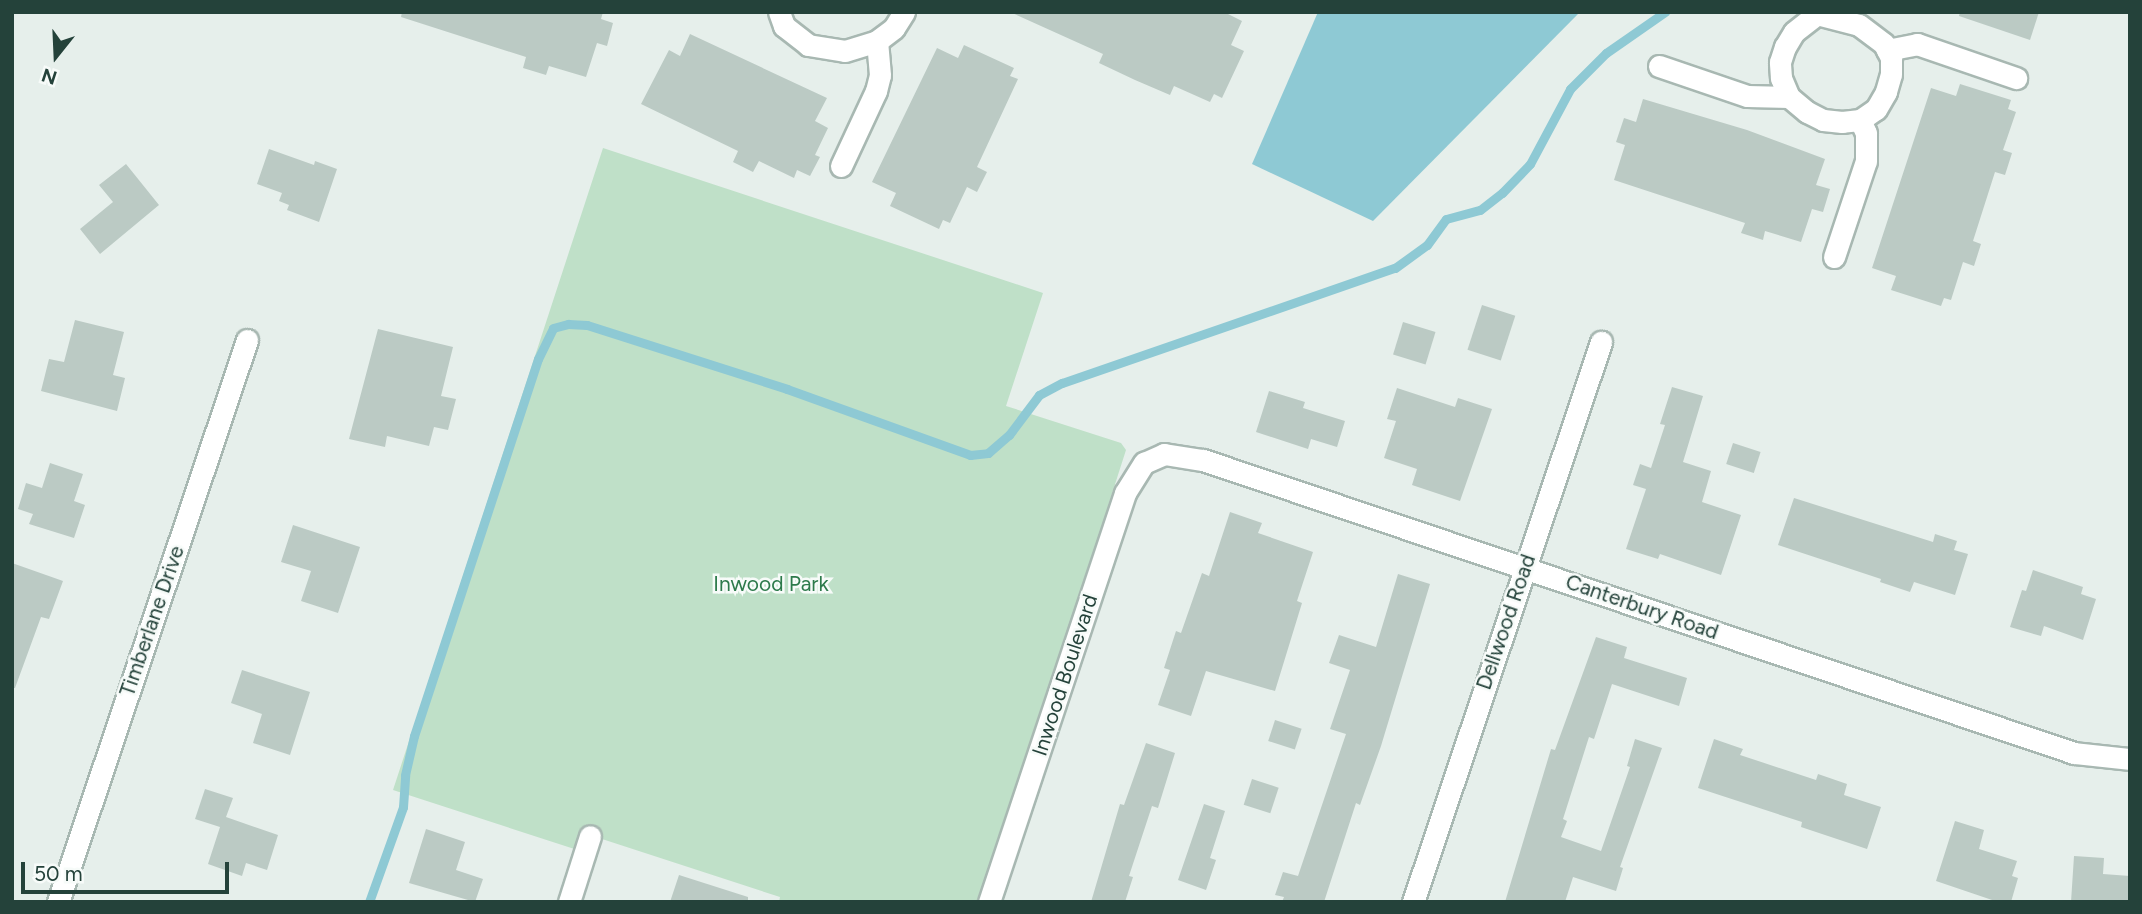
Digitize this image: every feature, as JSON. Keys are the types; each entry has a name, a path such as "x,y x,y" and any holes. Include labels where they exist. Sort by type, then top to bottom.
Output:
{"street":[{"path":"779,12 784,26 808,45 845,51 877,41 894,29 904,12"},
{"path":"1817,13 1859,25 1874,34 1887,50 1891,74 1886,92 1876,109 1860,120 1823,120 1807,112 1789,97 1781,78 1780,62 1785,47 1799,26 1817,13"},
{"path":"841,166 876,90 880,75 877,41"},
{"path":"1887,50 1917,44 2016,78"},
{"path":"1660,66 1747,96 1789,97"},
{"path":"1834,257 1866,161 1867,134 1860,120"},
{"name":"Timberlane Drive","path":"58,902 247,340"},
{"name":"Dellwood Road","path":"1413,902 1601,342"},
{"name":"Canterbury Road","path":"1154,457 1173,453 1203,460 2074,753 2130,759"},
{"name":"Inwood Boulevard","path":"989,902 1125,493 1136,471 1154,457"},
{"path":"569,902 590,836"}],"green space":[{"name":"Inwood Park","path":"603,148 1043,293 1006,406 1121,443 1126,450 981,902 779,902 780,897 602,839 596,856 393,790"}],"water":[{"path":"1318,12 1580,12 1373,221 1252,164"}],"building":[{"path":"402,12 603,12 601,19 613,23 607,46 597,43 586,77 549,66 546,75 523,68 526,57 401,17"},
{"path":"1010,12 1224,12 1242,21 1231,45 1244,51 1222,98 1214,94 1210,102 1174,86 1170,95 1135,80 1099,63 1103,54"},
{"path":"1960,12 2039,12 2030,40 1959,16"},
{"path":"690,34 827,98 815,121 828,128 815,155 820,157 810,176 797,170 794,178 759,161 753,172 733,162 738,151 641,104 669,50 680,56"},
{"path":"964,45 1014,68 1010,76 1018,79 977,167 987,172 977,192 967,187 950,223 943,220 939,229 890,206 896,193 872,182 937,48 958,58"},
{"path":"1960,84 2011,100 2008,109 2016,112 2003,150 2012,153 2005,175 1995,172 1973,241 1981,244 1974,266 1963,262 1951,300 1944,298 1941,306 1891,290 1896,276 1872,268 1931,88 1956,96"},
{"path":"1643,99 1747,130 1825,159 1816,185 1830,189 1823,212 1812,209 1801,242 1765,231 1763,240 1741,233 1745,223 1614,180 1625,145 1616,142 1624,118 1636,122"},
{"path":"269,149 314,165 315,161 337,169 319,222 287,210 289,205 279,201 282,193 257,184"},
{"path":"126,164 159,205 100,254 80,229 113,202 99,185"},
{"path":"1482,305 1515,316 1501,361 1467,350"},
{"path":"75,320 124,332 113,375 125,378 117,411 41,391 49,359 64,362"},
{"path":"1403,322 1436,332 1426,364 1393,355"},
{"path":"378,329 453,347 441,396 456,399 448,430 434,427 429,446 387,436 385,447 349,439"},
{"path":"1672,387 1703,396 1683,462 1711,471 1702,502 1741,515 1721,575 1660,554 1658,559 1626,549 1646,489 1633,485 1640,464 1651,468 1665,425 1660,424"},
{"path":"1397,388 1455,407 1458,398 1492,409 1460,501 1412,485 1417,469 1384,458 1396,421 1387,419"},
{"path":"1269,391 1305,402 1303,408 1345,421 1337,447 1311,439 1308,449 1256,432"},
{"path":"1733,443 1761,452 1754,473 1726,464"},
{"path":"50,463 83,474 74,501 85,505 74,538 29,524 33,514 18,509 26,483 42,488"},
{"path":"1794,498 1933,542 1935,534 1957,541 1954,550 1968,554 1955,595 1914,582 1910,592 1880,582 1881,579 1778,545"},
{"path":"1230,512 1262,523 1258,533 1313,552 1297,601 1302,603 1275,691 1206,671 1191,716 1158,705 1170,670 1164,668 1176,631 1181,633 1202,573 1209,576"},
{"path":"293,525 360,547 338,613 301,601 311,571 281,562"},
{"path":"12,563 63,581 49,619 41,617 15,688 12,688"},
{"path":"2033,570 2083,587 2081,594 2096,599 2083,640 2044,626 2041,636 2010,627 2022,590 2026,591"},
{"path":"1398,574 1430,584 1381,746 1360,805 1356,803 1324,902 1282,902 1284,897 1275,895 1283,872 1298,876 1346,734 1330,729 1350,670 1329,663 1339,635 1376,647"},
{"path":"1596,637 1627,647 1624,658 1687,678 1679,706 1612,684 1594,739 1589,737 1563,819 1567,821 1561,837 1601,851 1630,767 1627,766 1635,739 1662,748 1620,867 1623,868 1616,891 1573,877 1565,902 1505,902 1551,749 1555,750"},
{"path":"242,670 310,692 290,755 253,743 262,714 231,703"},
{"path":"1275,720 1302,729 1295,750 1268,741"},
{"path":"1714,739 1743,749 1740,755 1816,780 1818,774 1847,784 1844,795 1881,807 1867,849 1801,827 1802,822 1698,788"},
{"path":"1146,743 1175,753 1158,808 1152,806 1129,876 1133,877 1125,902 1091,902 1120,804 1124,805"},
{"path":"1252,779 1279,788 1270,813 1244,805"},
{"path":"205,789 233,798 226,817 278,835 267,870 246,863 242,876 208,864 220,827 195,819"},
{"path":"1204,804 1225,811 1210,858 1216,860 1206,890 1178,880"},
{"path":"1955,821 1984,830 1979,849 2017,861 2012,876 2018,878 2011,902 1998,902 1936,881"},
{"path":"426,829 465,842 456,870 483,879 475,902 409,883"},
{"path":"2074,856 2104,858 2103,874 2130,876 2130,902 2071,902"},
{"path":"679,875 748,897 748,902 670,902"}],"waterway":[{"path":"369,902 403,807 405,775 414,736 538,359 553,328 568,324 587,325 787,389 970,455 988,453 1009,435 1039,395 1062,383 1395,268 1427,245 1446,219 1480,210 1502,193 1530,164 1570,89 1606,53 1665,12"}]}
